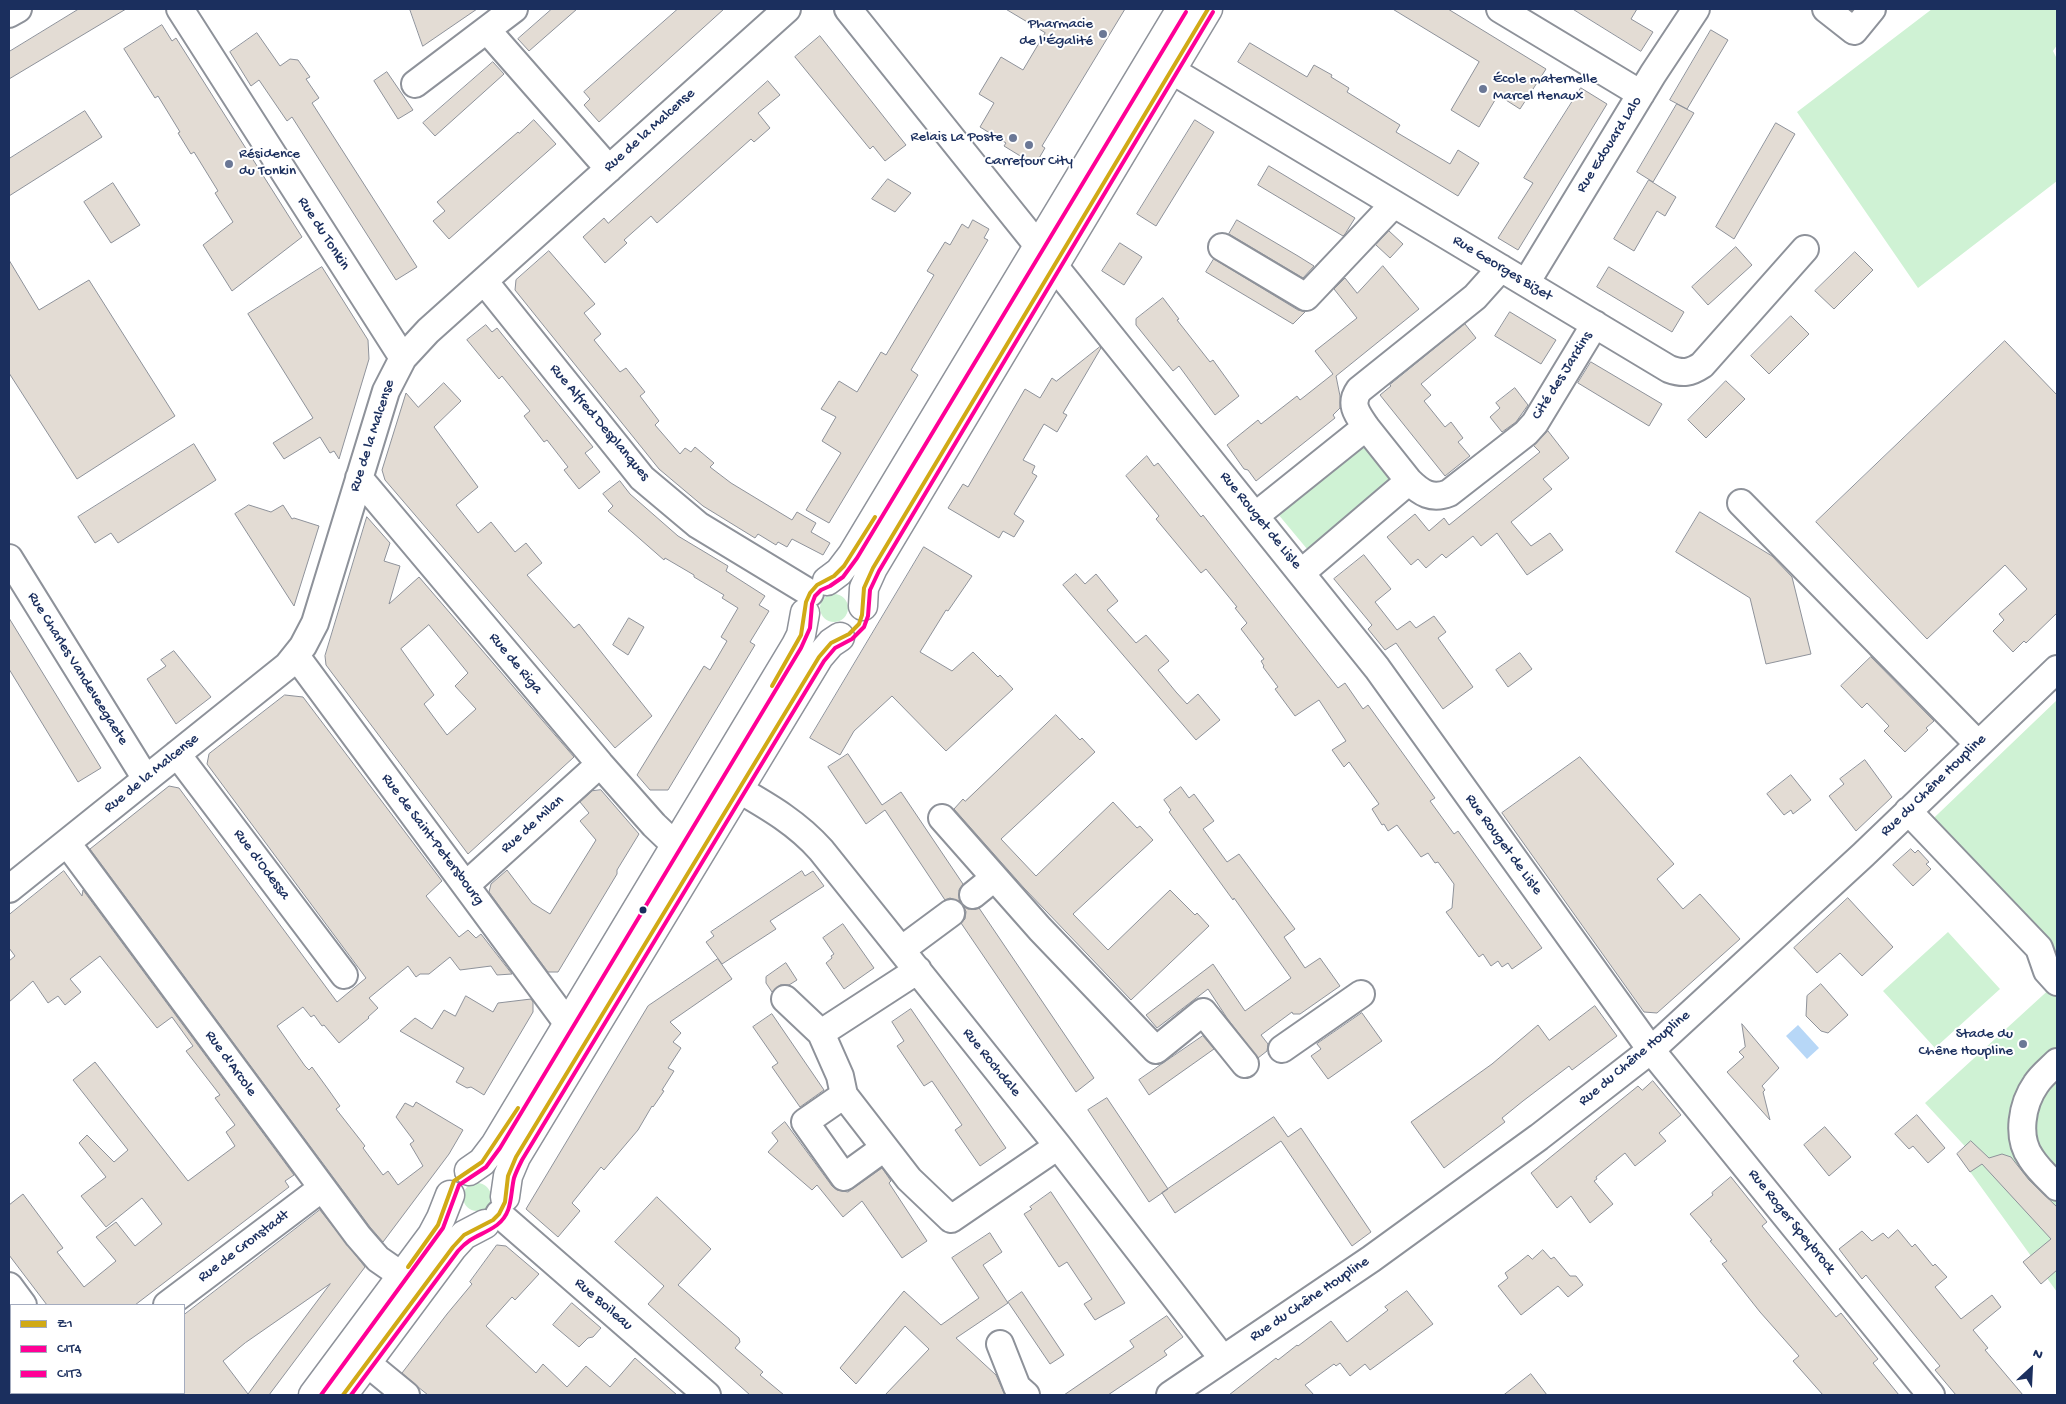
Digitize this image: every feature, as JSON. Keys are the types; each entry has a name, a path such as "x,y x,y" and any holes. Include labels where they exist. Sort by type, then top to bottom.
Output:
{"main road":[{"path":"343,1395 453,1247 464,1234 496,1212 516,1157 819,657 831,643 849,634 856,628 862,616 864,588 873,568 1181,9"},
{"path":"313,1395 438,1225 452,1186 457,1178 482,1162 495,1145 796,646 814,595 839,572 852,556 1046,256 1171,70 1208,9"},
{"path":"840,637 824,636 815,631 808,623 814,595 837,580 851,585 858,592 863,606"},
{"path":"469,1171 479,1169 492,1174 502,1184 496,1212"},
{"path":"450,1195 452,1208 459,1219 471,1224 496,1212"}],"street":[{"path":"9,14 18,9"},
{"name":"Rue du Tonkin","path":"180,9 403,358"},
{"path":"415,84 514,9"},
{"name":"Rue de la Malcense","path":"9,889 287,666 296,656 315,623 386,391 403,358 428,331 787,9"},
{"name":"Rue Rouget de Lisle","path":"848,9 1387,682 1651,1050"},
{"path":"1500,9 1642,94"},
{"name":"Rue Edouard Lalo","path":"1526,283 1696,9"},
{"path":"1826,9 1854,31 1872,9"},
{"path":"486,30 609,169"},
{"name":"Rue Georges Bizet","path":"1171,70 1669,369 1686,373 1702,365 1805,249"},
{"path":"1222,247 1306,296 1394,204"},
{"name":"Cité des Jardins","path":"1501,268 1475,297 1359,390 1354,398 1355,408 1366,427 1409,482 1418,489 1433,497 1449,493 1526,433 1535,423 1595,324"},
{"name":"Rue Alfred Desplanques","path":"484,281 642,478 698,525 814,595"},
{"path":"1255,516 1366,427"},
{"name":"Rue de Riga","path":"359,478 600,764 654,825 676,846"},
{"path":"1301,573 1409,482"},
{"path":"1741,503 1978,744"},
{"name":"Rue Charles Vandeveegaete","path":"9,558 146,779"},
{"name":"Rue de Saint-Petersbourg","path":"296,656 568,1024"},
{"name":"Rue du Chêne Houpline","path":"1170,1395 1400,1238 1539,1137 1651,1050 1857,860 2057,669"},
{"name":"Rue d'Odessa","path":"177,754 344,975"},
{"name":"Rue de Milan","path":"466,885 600,764"},
{"name":"Rue Rochdale","path":"738,790 791,821 807,834 1058,1146 1223,1359"},
{"path":"1908,811 2039,948 2047,970 2057,982"},
{"path":"942,818 994,878 1156,1050 1203,1012 1245,1064"},
{"name":"Rue d'Arcole","path":"67,843 368,1249 378,1259 402,1276"},
{"path":"973,895 994,878"},
{"path":"901,950 951,913"},
{"path":"821,1033 918,970"},
{"path":"1282,1049 1361,994"},
{"path":"785,999 821,1033 840,1076 844,1095 909,1179 951,1219 1058,1146"},
{"name":"Rue Roger Speybrock","path":"1651,1050 1931,1395"},
{"path":"2057,1062 2042,1077 2031,1092 2024,1108 2023,1126 2028,1153 2035,1164 2057,1187"},
{"path":"844,1095 805,1122 844,1176 884,1148"},
{"name":"Rue de Cronstadt","path":"168,1304 322,1188"},
{"name":"Rue Boileau","path":"496,1212 707,1395"},
{"path":"9,1286 22,1304"},
{"path":"1000,1344 1017,1387 1026,1395"},
{"path":"367,1363 406,1395"}],"green space":[{"path":"1932,9 2057,9 2057,45 2053,51 2057,59 2057,181 1918,288 1797,112"},
{"path":"1362,443 1394,478 1312,555 1273,508"},
{"path":"834,594 844,598 848,608 844,618 834,622 824,618 820,608 824,598"},
{"name":"Stade du Chêne Houpline","path":"2057,700 2057,1292 1963,1162 1973,1155 1925,1103 2054,985 1915,836"},
{"path":"1948,932 2000,989 1935,1048 1883,991"},
{"path":"477,1183 487,1187 491,1197 487,1207 477,1211 467,1207 463,1197 467,1187"}],"water":[{"path":"1798,1025 1819,1048 1807,1059 1786,1036"}],"building":[{"path":"79,9 126,9 9,79 9,52"},
{"path":"410,9 477,9 423,46"},
{"path":"552,9 577,9 529,51 518,39"},
{"path":"678,9 724,9 599,122 584,105 590,99 584,92"},
{"path":"1006,9 1125,9 1042,146 1045,148 1035,165 1004,146 1006,143 980,127 994,103 979,94 1001,57 1023,70 1045,33"},
{"path":"1393,9 1448,9 1546,69 1520,109 1498,95 1479,127 1451,110 1479,62"},
{"path":"1573,9 1637,9 1631,19 1653,32 1641,51"},
{"path":"162,25 172,41 176,38 302,237 232,291 203,245 233,222 215,193 218,191 194,152 191,154 158,96 155,98 124,49"},
{"path":"1711,30 1728,40 1687,109 1670,100"},
{"path":"257,33 280,66 290,59 298,60 310,77 306,79 319,98 312,103 417,267 396,280 292,117 287,121 259,80 251,86 230,52"},
{"path":"820,36 906,145 885,161 873,146 870,149 795,57"},
{"path":"1250,43 1307,77 1314,65 1332,75 1331,77 1349,88 1347,92 1400,125 1396,132 1450,164 1458,150 1479,163 1458,196 1238,62"},
{"path":"493,62 504,74 435,136 423,123"},
{"path":"387,72 413,110 398,119 374,81"},
{"path":"768,81 780,95 758,113 770,128 754,142 751,139 657,223 651,216 624,240 627,243 605,263 583,237 604,218 608,223"},
{"path":"1581,88 1607,104 1518,250 1498,238 1533,183 1524,178"},
{"path":"1677,104 1694,113 1653,182 1637,172"},
{"path":"85,111 102,137 9,196 9,159"},
{"path":"534,120 556,144 449,239 433,221 445,211 437,202"},
{"path":"1195,120 1214,132 1156,226 1137,214"},
{"path":"1776,123 1795,134 1734,239 1716,227"},
{"path":"1269,166 1355,218 1345,234 1343,236 1258,185"},
{"path":"888,179 911,193 895,212 872,199"},
{"path":"1649,180 1676,197 1665,216 1657,211 1634,251 1614,239"},
{"path":"113,183 140,225 111,243 84,202"},
{"path":"973,220 989,229 984,238 988,240 911,370 918,375 829,523 806,510 841,453 822,441 836,417 821,409 839,381 857,392 881,352 886,355 934,275 927,271 945,242 950,245 962,224 968,228"},
{"path":"1237,220 1314,266 1303,278 1229,234"},
{"path":"1389,231 1403,244 1390,258 1376,245"},
{"path":"1120,243 1142,257 1124,285 1102,271"},
{"path":"1736,247 1752,265 1708,305 1692,287"},
{"path":"549,251 595,304 584,313 601,334 594,340 620,372 626,368 645,392 640,396 659,421 655,425 680,454 685,448 691,452 695,447 714,463 710,467 731,483 792,520 797,512 816,523 811,532 830,543 823,555 792,539 787,547 778,542 776,545 758,534 755,538 703,506 659,469 515,290 516,280"},
{"path":"1855,252 1873,270 1834,309 1815,291"},
{"path":"1214,259 1298,310 1305,312 1293,324 1206,272"},
{"path":"9,260 39,310 89,280 175,416 77,479 9,373"},
{"path":"1383,266 1419,309 1336,376 1340,408 1333,415 1335,418 1256,481 1248,470 1244,469 1227,445 1258,420 1261,424 1297,396 1300,400 1333,374 1315,351 1357,318 1334,289 1345,278 1357,293"},
{"path":"322,267 368,340 369,359 339,459 334,451 330,453 320,437 284,459 273,443 313,418 248,314"},
{"path":"1609,267 1684,312 1672,332 1597,287"},
{"path":"1163,298 1179,319 1177,320 1210,362 1213,360 1239,396 1215,415 1179,366 1173,371 1136,325 1136,319"},
{"path":"1510,312 1556,340 1541,364 1495,336"},
{"path":"1791,316 1809,334 1769,374 1751,356"},
{"path":"1465,324 1476,338 1421,384 1431,395 1424,401 1445,427 1451,422 1463,438 1458,442 1470,456 1445,476 1380,395"},
{"path":"486,325 492,332 497,328 593,447 585,453 600,472 579,489 564,470 568,467 547,440 544,442 524,416 530,411 502,376 499,379 467,340"},
{"path":"2005,341 2057,395 2057,613 2026,643 2024,641 2013,652 1993,631 2004,620 1999,614 2027,589 2005,565 1927,639 1816,522"},
{"path":"1100,347 1063,413 1067,415 1057,432 1044,424 1023,460 1035,466 1032,473 1037,476 1014,514 1024,521 1014,537 1003,531 999,538 948,508 963,484 968,487 1025,389 1040,398 1052,378 1056,381"},
{"path":"1591,362 1662,404 1649,426 1578,383"},
{"path":"1726,381 1745,399 1706,438 1688,420"},
{"path":"444,383 461,401 434,427 478,487 456,505 478,533 491,522 515,552 526,543 542,563 527,575 574,628 579,624 652,716 615,748 385,480 382,470 406,393 418,407"},
{"path":"1515,388 1528,405 1516,422 1502,432 1490,417 1500,408 1496,403"},
{"path":"1548,431 1569,458 1543,479 1552,489 1511,522 1531,546 1550,533 1563,550 1527,575 1497,533 1481,546 1473,536 1446,558 1442,554 1426,568 1418,559 1411,565 1387,537 1415,514 1429,531 1444,518 1449,525 1540,452 1534,446"},
{"path":"194,444 216,480 118,543 111,533 95,543 78,517"},
{"path":"1147,456 1154,466 1158,463 1201,517 1203,515 1338,688 1345,683 1363,709 1368,705 1435,798 1430,801 1454,834 1458,831 1542,948 1512,969 1508,963 1502,967 1498,961 1491,966 1483,954 1479,957 1446,912 1452,908 1454,884 1438,862 1435,863 1428,853 1421,857 1397,825 1388,831 1384,824 1382,825 1372,809 1379,804 1349,762 1344,767 1332,750 1346,741 1319,700 1295,716 1275,689 1278,687 1263,667 1261,661 1264,659 1241,629 1247,623 1235,608 1237,607 1206,569 1201,573 1156,519 1159,516 1126,476"},
{"path":"620,481 630,494 678,536 728,566 726,571 765,596 759,605 769,611 750,642 755,645 668,790 650,790 637,775 704,666 710,670 727,641 721,637 738,608 722,598 724,595 694,577 694,575 665,558 664,560 608,511 613,506 603,494"},
{"path":"249,505 271,512 283,505 292,519 319,526 294,606 235,514"},
{"path":"1700,512 1772,556 1792,577 1811,654 1766,664 1750,598 1676,552"},
{"path":"367,517 390,543 384,561 400,566 389,604 419,577 574,757 468,854 326,665 325,656","holes":["429,625 468,673 455,686 476,709 447,735 424,704 434,695 401,649"]},
{"path":"924,547 972,576 948,611 946,610 920,652 952,671 973,652 1013,689 946,751 892,696 854,731 840,755 810,738"},
{"path":"1364,555 1391,589 1375,602 1397,630 1410,621 1416,628 1434,616 1446,632 1438,638 1473,687 1443,709 1396,643 1385,650 1368,629 1372,625 1334,579"},
{"path":"1076,574 1085,584 1096,574 1118,601 1107,610 1136,643 1146,635 1169,661 1158,670 1176,692 1187,704 1198,694 1220,720 1196,740 1063,585"},
{"path":"9,618 101,768 78,782 9,669"},
{"path":"629,618 644,627 628,655 613,645"},
{"path":"174,651 211,697 176,724 147,679 166,666 161,660"},
{"path":"1520,653 1532,669 1508,687 1496,670"},
{"path":"1871,657 1934,721 1926,728 1928,730 1905,752 1884,731 1889,726 1867,703 1862,708 1841,686"},
{"path":"285,695 303,697 442,881 426,896 459,937 468,930 476,938 481,934 512,974 497,975 491,966 460,970 450,957 429,974 420,974 416,977 408,966 369,998 378,1008 339,1043 314,1015 311,1017 303,1007 277,1026 305,1066 309,1070 312,1067 328,1089 340,1106 336,1109 365,1146 363,1148 383,1175 388,1171 398,1185 423,1166 410,1144 414,1141 396,1117 405,1103 413,1107 416,1102 463,1130 449,1154 383,1242 90,849 169,786 179,788 337,1002 366,978 207,764 209,754"},
{"path":"1056,715 1080,740 1082,738 1095,752 1001,839 1036,876 1113,802 1137,828 1140,826 1153,840 1073,914 1108,950 1170,890 1209,926 1131,1000 1024,888 954,809 963,799 965,801"},
{"path":"848,754 882,805 901,792 963,884 959,890 960,902 950,898 945,900 885,810 866,824 828,767"},
{"path":"1580,757 1674,864 1657,879 1683,909 1700,894 1740,939 1657,1013 1644,1012 1502,813"},
{"path":"1865,760 1892,797 1856,831 1829,796 1844,784 1840,779"},
{"path":"1791,775 1811,800 1793,814 1791,810 1784,815 1767,794"},
{"path":"1181,787 1189,798 1194,794 1214,821 1203,829 1227,862 1239,854 1295,929 1284,937 1305,968 1320,958 1340,986 1300,1014 1293,1014 1292,1012 1261,1035 1268,1044 1267,1051 1258,1058 1227,1018 1208,989 1157,1028 1146,1015 1213,964 1245,1011 1291,978 1169,812 1171,810 1164,800"},
{"path":"601,790 639,834 558,972 548,972 489,892 491,884 507,870 532,903 550,914 596,840 580,821 589,813 580,802 592,791"},
{"path":"1911,849 1915,853 1918,850 1929,862 1926,864 1931,869 1913,886 1893,865"},
{"path":"64,871 82,896 83,890 294,1175 285,1181 289,1187 136,1304 46,1304 9,1255 9,1205 23,1194 63,1248 57,1252 84,1287 116,1261 96,1237 116,1222 135,1246 162,1224 142,1198 106,1227 81,1196 106,1177 79,1143 87,1135 114,1162 128,1150 73,1080 95,1062 188,1181 235,1146 226,1132 235,1125 215,1098 220,1095 186,1051 193,1046 172,1017 157,1028 100,956 70,979 81,992 65,1005 58,996 48,1003 33,981 9,1002 9,961 15,956 9,948 9,915"},
{"path":"802,871 805,876 813,871 824,886 770,921 776,929 722,964 706,942 714,936 711,932"},
{"path":"1848,898 1893,947 1862,976 1840,953 1817,973 1794,948"},
{"path":"964,907 968,909 979,908 1094,1078 1076,1092 961,923 965,919 966,912"},
{"path":"843,924 874,968 844,989 826,963 834,954 823,938"},
{"path":"718,959 732,979 670,1022 681,1033 673,1042 681,1048 668,1068 674,1071 662,1090 664,1091 652,1106 638,1130 604,1170 601,1167 572,1203 580,1211 558,1237 526,1209 648,1006"},
{"path":"786,963 797,980 789,985 780,985 772,992 766,983 766,977"},
{"path":"1821,984 1848,1015 1828,1033 1821,1031 1806,1016 1807,996"},
{"path":"466,996 493,1012 498,1003 531,999 533,1002 533,1012 484,1095 471,1087 467,1088 456,1082 464,1068 400,1031 415,1018 432,1029 444,1010 455,1016"},
{"path":"1595,1006 1617,1036 1572,1070 1569,1066 1523,1101 1502,1118 1505,1122 1444,1168 1411,1122 1492,1064 1538,1025 1549,1040"},
{"path":"911,1009 1006,1148 980,1166 955,1130 962,1125 932,1081 924,1086 897,1046 904,1041 892,1022"},
{"path":"1362,1013 1382,1041 1328,1079 1311,1056 1321,1049 1317,1044"},
{"path":"772,1014 824,1090 800,1107 772,1067 778,1063 753,1027"},
{"path":"1742,1024 1779,1068 1762,1086 1765,1090 1763,1092 1770,1120 1727,1072 1744,1057 1739,1052 1745,1047"},
{"path":"1203,1036 1214,1049 1149,1095 1139,1080"},
{"path":"1653,1081 1681,1115 1659,1133 1666,1141 1635,1166 1625,1153 1596,1177 1597,1179 1594,1181 1613,1204 1590,1223 1571,1196 1557,1208 1531,1173 1638,1086 1642,1090"},
{"path":"1107,1098 1168,1189 1149,1202 1088,1110"},
{"path":"1917,1115 1945,1148 1928,1163 1913,1146 1909,1149 1895,1134"},
{"path":"1274,1117 1288,1137 1301,1128 1371,1232 1352,1246 1281,1141 1175,1213 1162,1193"},
{"path":"785,1122 832,1186 837,1190 848,1192 882,1168 891,1181 889,1183 927,1241 902,1258 862,1201 843,1217 817,1185 812,1190 768,1152 778,1141 772,1133"},
{"path":"1825,1127 1851,1157 1829,1176 1804,1145"},
{"path":"1971,1141 1989,1158 2002,1154 2011,1157 2029,1180 2057,1207 2057,1270 2041,1284 2023,1262 2051,1239 1982,1164 1970,1172 1957,1154"},
{"path":"1731,1177 1767,1222 1762,1226 1836,1317 1841,1313 1878,1359 1873,1363 1899,1395 1823,1395 1793,1361 1799,1356 1760,1312 1722,1264 1727,1261 1690,1214"},
{"path":"1051,1192 1125,1303 1095,1320 1084,1304 1092,1299 1067,1262 1059,1267 1024,1214 1032,1209 1030,1207"},
{"path":"657,1197 711,1249 678,1285 739,1338 740,1342 735,1348 763,1372 760,1375 784,1395 750,1395 648,1304 664,1286 615,1242"},
{"path":"320,1210 365,1267 269,1395 184,1395 185,1314","holes":["330,1284 248,1394 223,1361 245,1343"]},
{"path":"1898,1230 1912,1247 1915,1244 1933,1266 1935,1264 1947,1277 1935,1287 1961,1319 1992,1295 2001,1307 1973,1330 1988,1348 1985,1350 2023,1395 1956,1395 1935,1370 1940,1366 1866,1275 1862,1279 1839,1249 1862,1231 1872,1241 1883,1233 1888,1238"},
{"path":"990,1233 1002,1252 983,1265 1008,1303 956,1338 996,1375 1005,1395 885,1395 929,1349 905,1326 856,1384 840,1368 904,1291 941,1325 979,1298 952,1258"},
{"path":"497,1245 506,1246 539,1274 515,1300 512,1297 486,1326 536,1373 543,1364 567,1387 586,1366 610,1387 635,1358 677,1395 428,1395 418,1387 402,1373 472,1284 470,1282"},
{"path":"1543,1250 1551,1259 1554,1257 1570,1276 1576,1276 1583,1285 1568,1297 1558,1286 1521,1315 1498,1286 1508,1278 1505,1273 1528,1255 1532,1259"},
{"path":"1407,1291 1433,1324 1370,1370 1365,1364 1350,1376 1340,1363 1336,1366 1334,1364 1305,1385 1314,1395 1229,1395 1276,1358 1278,1360 1331,1321 1347,1342 1388,1310 1385,1307"},
{"path":"1022,1292 1064,1355 1050,1364 1008,1302"},
{"path":"572,1303 601,1328 593,1337 588,1338 579,1347 553,1325"},
{"path":"1167,1316 1183,1337 1164,1351 1167,1355 1108,1395 1064,1395 1134,1347 1130,1341"},
{"path":"1531,1374 1547,1395 1504,1395"}],"transit line":[{"name":"Z1","path":"343,1395 453,1247 464,1235 493,1220 499,1214 505,1202 508,1176 516,1157 819,657 831,643 849,634 859,624 862,615 864,588 873,568 1208,9"},
{"name":"CIT4","path":"321,1395 443,1228 459,1185 486,1167 500,1148 801,648 810,628 812,604 815,596 821,590 843,577 857,558 1186,12"},
{"name":"CIT3","path":"351,1395 458,1251 468,1242 492,1229 506,1215 514,1178 522,1160 824,661 835,648 852,639 864,627 868,616 870,590 879,571 1213,12"},
{"name":"Z1","path":"772,686 801,635 806,602 810,593 817,585 834,576 844,566 875,517"},
{"name":"Z1","path":"408,1267 438,1225 454,1181 482,1162 518,1108"}],"place":[{"name":"Pharmacie de l'Égalité","path":"1103,34"},
{"name":"École maternelle Marcel Henaux","path":"1483,89"},
{"name":"Relais La Poste","path":"1013,138"},
{"name":"Carrefour City","path":"1029,145"},
{"name":"Résidence du Tonkin","path":"229,164"},
{"name":"Stade du Chêne Houpline","path":"2023,1044"}]}
